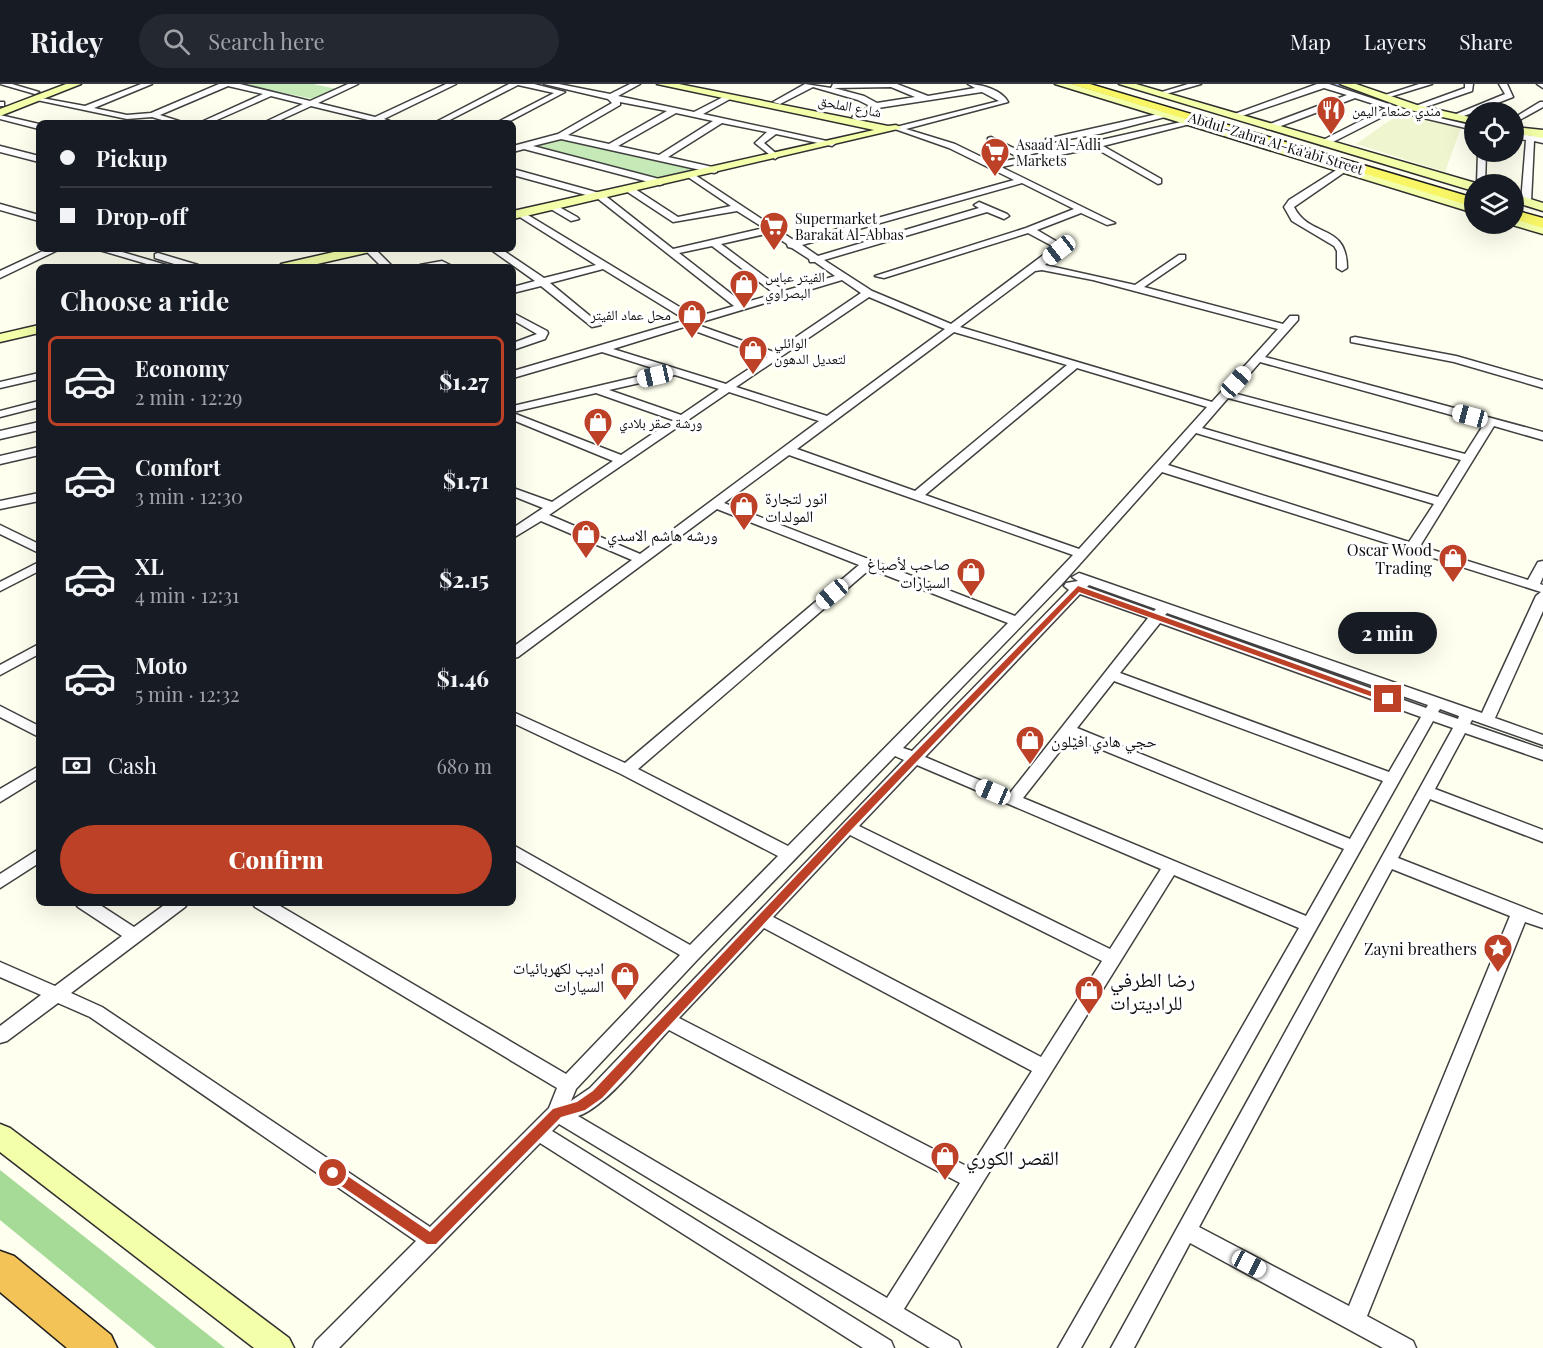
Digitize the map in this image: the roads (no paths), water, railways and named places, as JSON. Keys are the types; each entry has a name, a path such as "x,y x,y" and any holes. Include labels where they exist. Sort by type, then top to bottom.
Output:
{"highway":[{"path":"0,1268 97,1348"}],"main road":[{"path":"1078,84 1091,84"},
{"name":"Abdul-Zahra Al-Ka'abi Street","path":"1078,84 1121,87 1464,190"},
{"name":"Abdul-Zahra Al-Ka'abi Street","path":"1121,87 1346,167 1464,200"},
{"path":"1524,205 1543,213"},
{"path":"1524,217 1543,223"}],"street":[{"path":"2,84 85,109 127,117 154,119 228,84 381,120"},
{"path":"36,96 56,84"},
{"path":"0,109 76,84"},
{"path":"85,109 148,84"},
{"path":"137,118 139,113 212,84"},
{"path":"331,84 351,86"},
{"path":"377,119 452,84"},
{"path":"444,120 515,84"},
{"path":"516,143 547,135 603,103 522,84"},
{"path":"548,84 832,143"},
{"path":"613,98 636,84"},
{"name":"شارع الملحق","path":"662,84 875,127 896,128"},
{"name":"شارع الملحق","path":"688,84 896,128"},
{"path":"777,102 812,84 876,106"},
{"path":"825,87 890,84 923,98"},
{"path":"516,211 537,210 600,196 1004,102 1002,98 972,84"},
{"path":"1060,84 1346,167 1464,206"},
{"path":"1159,94 1197,84"},
{"path":"1383,97 1428,84"},
{"path":"1414,108 1469,89 1469,84"},
{"path":"1453,117 1510,95 1503,84"},
{"path":"1233,116 1322,85 1355,87 1414,108 1464,119"},
{"path":"273,120 351,86"},
{"path":"1121,87 1159,94 1464,184"},
{"path":"1355,87 1393,108 1464,126"},
{"path":"1270,127 1355,87"},
{"path":"856,118 876,106 983,89"},
{"path":"506,120 561,92"},
{"path":"209,120 270,94"},
{"path":"697,114 727,97"},
{"path":"940,97 976,110"},
{"path":"516,148 561,136 613,107 617,101 613,98"},
{"path":"1524,115 1543,104"},
{"path":"1324,143 1393,108"},
{"path":"0,109 36,126"},
{"path":"612,146 676,110"},
{"path":"1050,139 1099,131 1162,115"},
{"path":"120,120 127,117"},
{"path":"662,157 722,119"},
{"path":"992,166 1096,145 1187,122"},
{"path":"896,128 937,140 1110,223"},
{"path":"774,130 759,143 775,156"},
{"path":"1524,132 1540,136"},
{"path":"561,136 714,170"},
{"path":"1524,136 1540,136"},
{"path":"1524,184 1540,136"},
{"path":"992,140 1030,159"},
{"path":"1096,145 1158,181"},
{"path":"524,146 660,182"},
{"path":"0,149 34,158"},
{"path":"1341,268 1342,251 1338,244 1299,222 1289,210 1292,202 1346,167"},
{"path":"516,173 600,196 741,306"},
{"path":"689,175 813,260 868,293 952,328 1215,406"},
{"path":"791,245 1020,181"},
{"path":"630,189 676,220 737,208"},
{"path":"963,197 1004,216"},
{"path":"1524,203 1543,207"},
{"path":"552,206 574,219"},
{"path":"0,207 36,217"},
{"path":"0,221 36,207"},
{"path":"813,260 987,209"},
{"path":"880,276 1029,230 1080,210"},
{"path":"516,212 694,320"},
{"path":"1524,224 1543,230"},
{"path":"671,252 769,230"},
{"path":"516,652 1061,247 1029,230"},
{"path":"714,243 782,294"},
{"path":"0,266 36,248"},
{"path":"0,275 49,252"},
{"path":"112,252 157,264"},
{"path":"142,252 184,264"},
{"path":"300,264 354,252"},
{"path":"370,252 384,264"},
{"path":"499,252 543,282 596,325"},
{"path":"1135,289 1182,257"},
{"path":"516,289 606,265"},
{"path":"1036,267 1094,277 1285,328"},
{"path":"516,374 841,278"},
{"path":"516,532 868,293"},
{"path":"516,318 543,333 541,337 516,346"},
{"path":"324,1348 557,1113 568,1085 692,954 1082,554 1294,318"},
{"path":"0,329 36,321"},
{"path":"683,323 776,356"},
{"path":"0,338 36,329"},
{"path":"1355,340 1456,359 1543,385"},
{"path":"600,348 828,420"},
{"path":"1258,358 1543,436"},
{"path":"916,496 1074,365"},
{"path":"516,408 674,372"},
{"path":"0,385 36,377"},
{"path":"596,390 682,419"},
{"path":"1225,394 1468,458"},
{"path":"0,414 36,406"},
{"path":"516,417 622,460"},
{"path":"1413,547 1491,422"},
{"path":"0,435 36,427"},
{"path":"1194,429 1441,502"},
{"path":"787,450 1082,554"},
{"path":"0,460 36,452"},
{"path":"1160,467 1537,587 1543,565"},
{"path":"516,493 553,507"},
{"path":"0,506 36,498"},
{"path":"715,504 867,565 1017,621"},
{"path":"540,516 641,559"},
{"path":"0,529 36,547"},
{"path":"627,770 867,565"},
{"path":"0,586 36,568"},
{"path":"1061,576 1433,708 1543,740"},
{"path":"557,1113 590,1101 668,1021 848,827 1082,584"},
{"path":"1122,1348 1426,792 1472,720 1543,596"},
{"path":"1013,800 1161,612"},
{"path":"0,671 36,650"},
{"path":"1111,675 1393,779"},
{"path":"1069,1348 1433,708"},
{"path":"0,711 36,730"},
{"path":"516,718 627,770 789,854"},
{"path":"1472,720 1543,755"},
{"path":"1068,730 1354,847"},
{"path":"892,749 1310,925"},
{"path":"0,797 36,773"},
{"path":"1426,792 1543,836"},
{"path":"848,827 1113,958"},
{"path":"516,853 692,954"},
{"path":"1388,861 1543,922"},
{"path":"0,882 34,864"},
{"path":"891,1311 1171,866"},
{"path":"89,906 135,936"},
{"path":"0,1036 175,906"},
{"path":"266,906 568,1085"},
{"path":"1354,1321 1520,913"},
{"path":"762,919 1044,1068"},
{"path":"0,969 96,1012 431,1240"},
{"path":"668,1021 973,1180"},
{"path":"557,1113 950,1348"},
{"path":"538,1132 883,1348"},
{"path":"0,1136 278,1348"},
{"path":"1186,1230 1405,1348"}],"waterway":[{"path":"1334,84 1410,110 1464,124"}],"place":[{"name":"مندي صنعاء اليمن","path":"1331,136"},
{"name":"Asaad Al-Adli Markets","path":"995,178"},
{"name":"Supermarket Barakat Al-Abbas","path":"774,252"},
{"name":"الفيتر عباس البصراوي","path":"744,310"},
{"name":"محل عماد الفيتر","path":"692,340"},
{"name":"الوائلي لتعديل الدهون","path":"753,376"},
{"name":"ورشة صقر بلادي","path":"598,448"},
{"name":"انور لتجارة المولدات","path":"744,532"},
{"name":"ورشه هاشم الاسدي","path":"586,560"},
{"name":"Oscar Wood Trading","path":"1453,584"},
{"name":"صاحب لأصباغ السيارات","path":"971,598"},
{"name":"حجي هادي افيلون","path":"1030,766"},
{"name":"Zayni breathers","path":"1498,974"},
{"name":"اديب لكهربائيات السيارات","path":"625,1002"},
{"name":"رضا الطرفي للراديترات","path":"1089,1016"},
{"name":"القصر الكوري","path":"945,1182"}]}
